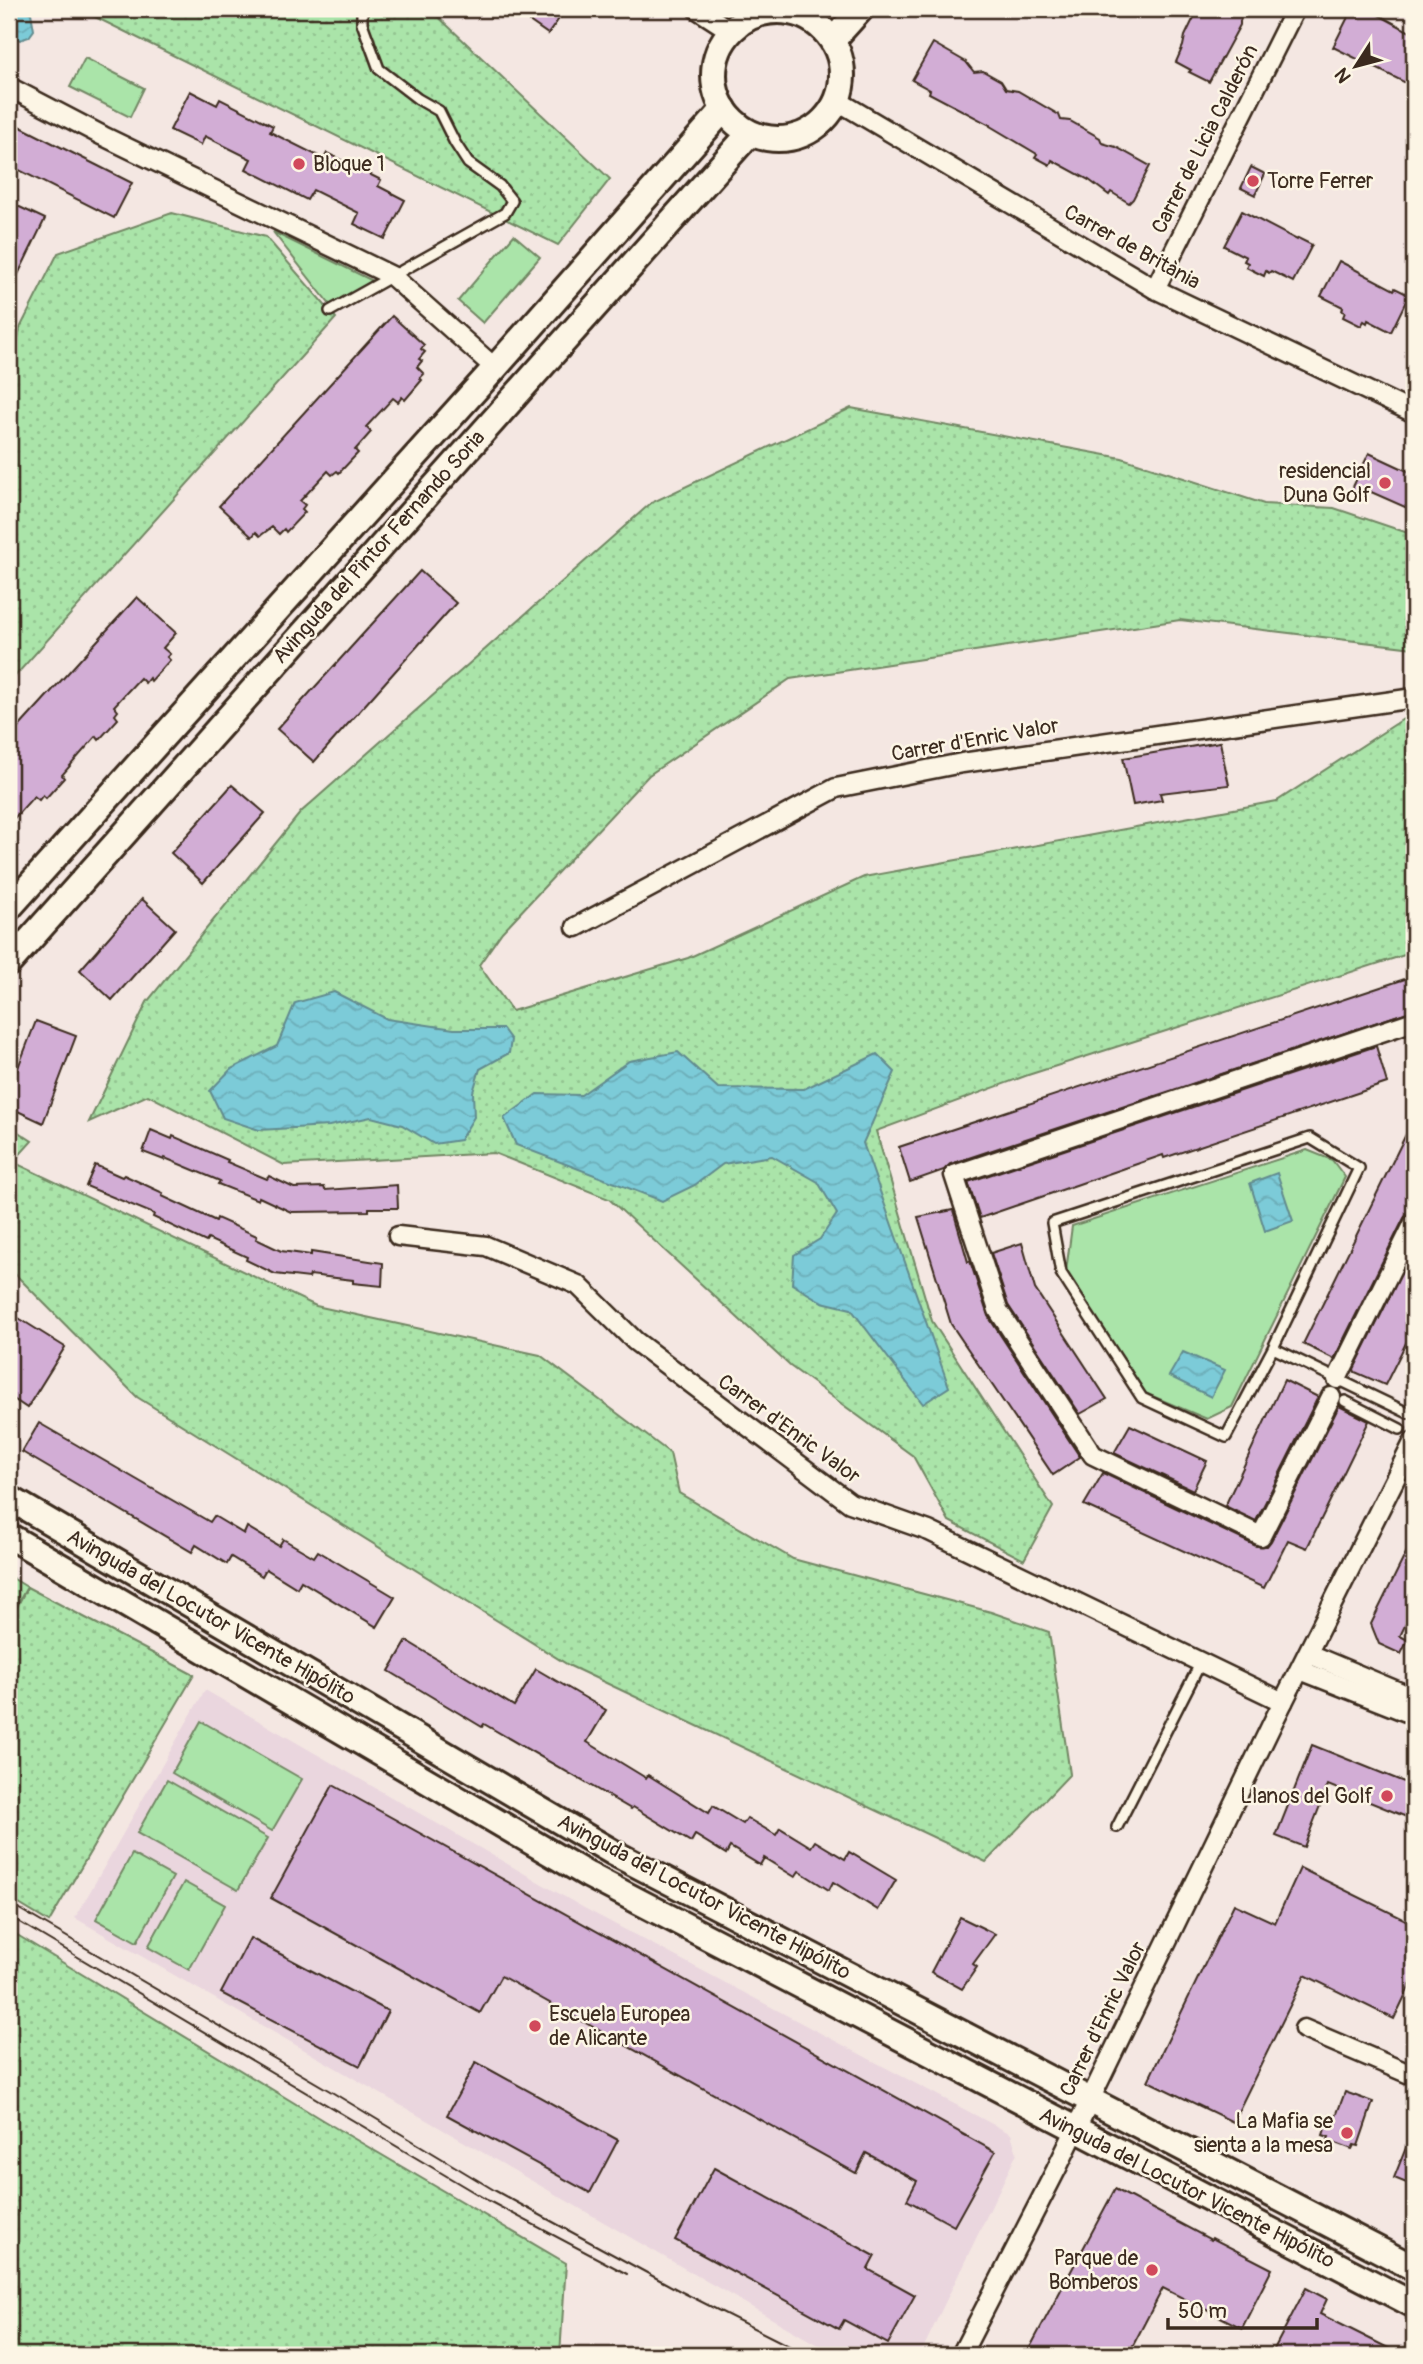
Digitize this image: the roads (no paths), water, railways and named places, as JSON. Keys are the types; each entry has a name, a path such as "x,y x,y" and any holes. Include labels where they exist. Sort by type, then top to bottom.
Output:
{"main road":[{"path":"833,40 861,9"},
{"path":"766,12 809,13 833,40 841,60 843,81 838,101 826,119 810,132 780,139 769,139 750,133 735,123 724,109 716,90 714,69 720,48 731,31 747,18 766,12"},
{"name":"Avinguda del Pintor Fernando Soria","path":"9,908 724,109"},
{"name":"Avinguda del Pintor Fernando Soria","path":"9,963 750,133"},
{"name":"Avinguda del Locutor Vicente Hipólito","path":"9,1498 614,1853 1414,2268"},
{"name":"Avinguda del Locutor Vicente Hipólito","path":"9,1536 588,1875 1414,2305"}],"street":[{"path":"696,9 731,31"},
{"name":"Carrer de Licia Calderón","path":"1155,289 1295,9"},
{"path":"9,87 103,136 392,276 495,368"},
{"name":"Carrer de Britània","path":"838,101 1155,289 1414,413"},
{"name":"Carrer d'Enric Valor","path":"576,927 836,788 962,763 1414,698"},
{"path":"1338,1399 1261,1535 1093,1455 999,1310 954,1175 1414,1021"},
{"path":"1336,1379 1414,1223"},
{"name":"Carrer d'Enric Valor","path":"398,1236 486,1245 579,1285 635,1341 850,1503 929,1531 1283,1702"},
{"name":"Carrer d'Enric Valor","path":"961,2355 1056,2170 1283,1702 1414,1441"},
{"path":"1309,1654 1414,1698"},
{"path":"1300,1670 1414,1715"},
{"path":"1304,2029 1414,2076"}],"lane":[{"path":"330,311 505,213 512,201 500,186 468,163 439,111 418,99 379,69 362,23 362,9"},
{"path":"1310,1138 1359,1168 1273,1348 1226,1437 1142,1398 1061,1273 1052,1223 1310,1138"},
{"path":"1273,1348 1408,1413"},
{"path":"1338,1399 1400,1429"},
{"path":"1117,1827 1201,1662"}],"water":[{"path":"9,9 22,9 31,13 34,30 29,37 20,40 9,34"},
{"path":"334,992 387,1019 454,1029 503,1029 511,1040 509,1053 480,1069 473,1092 474,1117 460,1140 434,1144 402,1125 371,1117 329,1126 259,1130 223,1118 210,1091 231,1069 277,1046 295,1003"},
{"path":"678,1052 718,1088 804,1089 877,1054 895,1072 863,1143 949,1387 923,1404 851,1309 822,1302 792,1284 794,1255 820,1239 837,1214 818,1182 772,1156 723,1164 695,1185 662,1201 516,1145 504,1118 537,1094 581,1095 629,1061"},
{"path":"1277,1173 1293,1221 1265,1231 1250,1183"},
{"path":"1183,1352 1225,1370 1211,1397 1169,1376"}],"tram line":[{"path":"9,1903 494,2190 682,2292 807,2355"},
{"path":"9,1916 487,2200 627,2274"}],"place":[{"name":"Bloque 1","path":"299,164"},
{"name":"Torre Ferrer","path":"1253,181"},
{"name":"residencial Duna Golf","path":"1385,483"},
{"name":"Llanos del Golf","path":"1387,1796"},
{"name":"Escuela Europea de Alicante","path":"535,2026"},
{"name":"La Mafia se sienta a la mesa","path":"1347,2133"},
{"name":"Parque de Bomberos","path":"1152,2270"}]}
